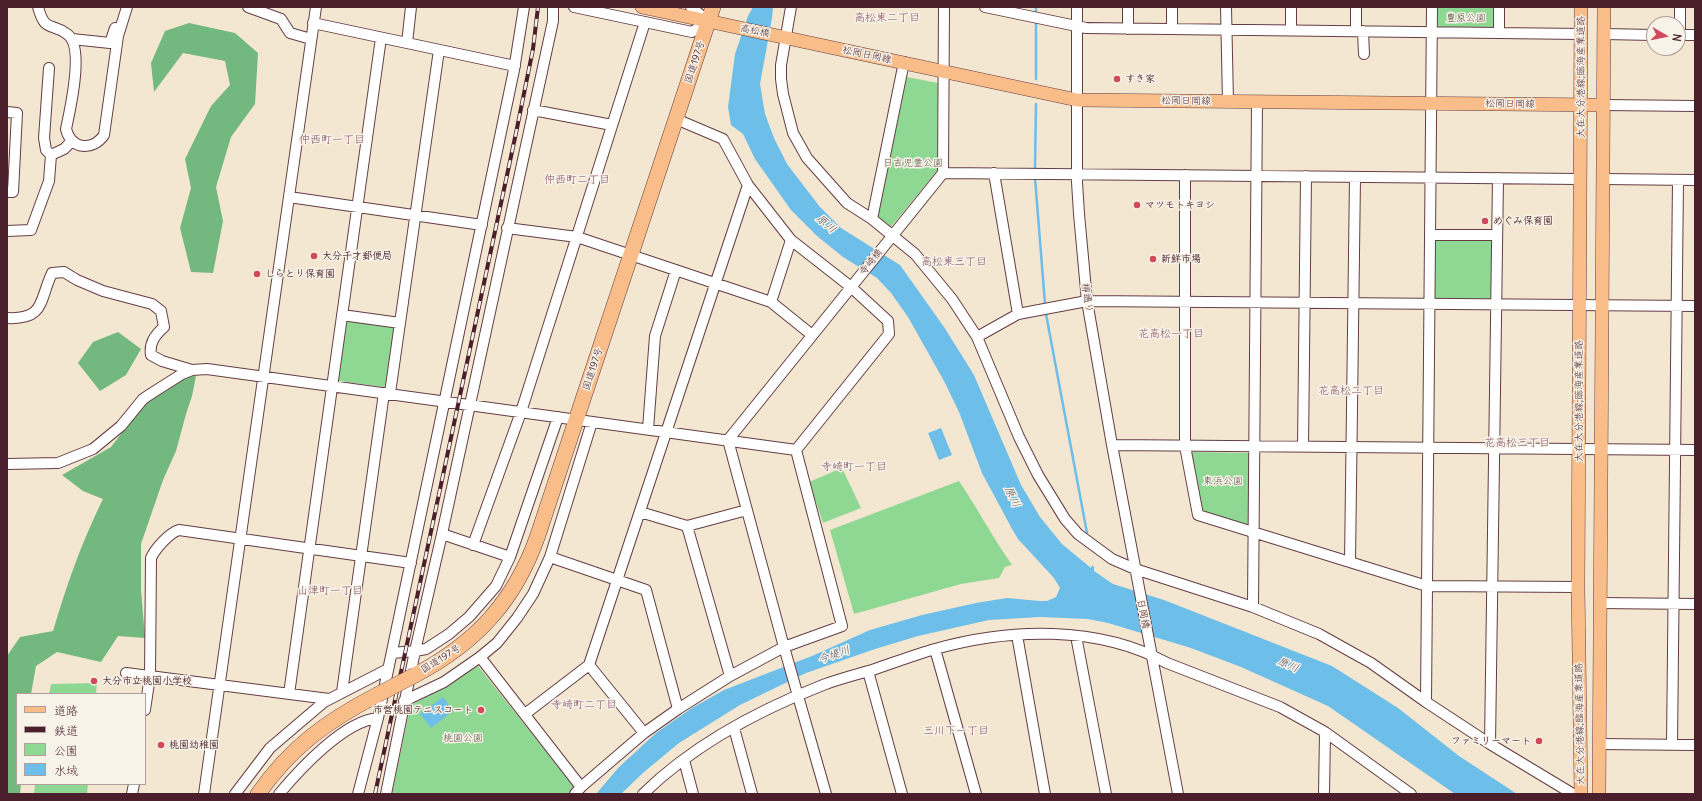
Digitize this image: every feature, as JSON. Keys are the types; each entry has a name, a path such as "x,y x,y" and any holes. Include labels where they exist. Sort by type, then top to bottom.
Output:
{"highway":[{"name":"国道197号","path":"258,794 281,764 312,735 337,716 415,675 456,651 478,632 496,613 515,586 533,549 676,119 707,14 713,7"}],"main road":[{"path":"642,7 707,14"},
{"name":"大在大分港線;臨海産業道路","path":"1581,7 1578,587 1581,794"},
{"name":"大在大分港線;臨海産業道路","path":"1599,794 1604,7"},
{"name":"高松橋","path":"707,14 734,27 781,37"},
{"name":"松岡日岡線","path":"781,37 1077,100 1604,105"}],"street":[{"path":"38,7 40,16 47,26 69,34 75,43 76,54 74,81 66,129 68,136 72,141 82,146 88,146 98,142 104,135 118,36 124,8"},
{"path":"248,7 281,19 290,33 311,39"},
{"path":"204,794 316,7"},
{"path":"406,43 411,7"},
{"path":"358,794 378,718 392,653 515,66 524,7"},
{"path":"386,794 404,701 442,534 553,21 553,7"},
{"path":"574,7 692,32 707,14"},
{"path":"791,7 781,37 781,79 783,94 793,133 807,158 847,203 872,219 915,254 952,299 977,337 1019,437 1038,475 1065,519 1078,534 1112,559 1135,569 1253,607 1319,634 1346,648 1490,744 1573,794"},
{"path":"944,7 943,173 1580,179"},
{"path":"985,7 1003,9 1077,27 1581,34"},
{"name":"柳通り","path":"1077,7 1078,214 1087,301 1138,586"},
{"path":"1128,7 1128,28"},
{"path":"1172,7 1172,29"},
{"path":"1226,7 1228,102"},
{"path":"1291,7 1291,30"},
{"path":"1356,7 1364,54"},
{"path":"1426,702 1432,7"},
{"path":"1499,7 1499,33"},
{"path":"473,545 521,412 645,22"},
{"path":"313,23 515,66"},
{"path":"72,39 110,43 115,28 121,27"},
{"path":"1604,34 1646,35"},
{"path":"289,694 381,38"},
{"path":"342,692 361,556 387,393 400,323 439,50"},
{"path":"872,219 904,62"},
{"path":"49,68 44,138 46,150 52,155"},
{"path":"1253,607 1257,102"},
{"path":"1604,105 1695,106"},
{"path":"533,110 612,125"},
{"path":"7,112 17,113 13,192 7,192"},
{"path":"676,119 723,139 748,185 791,240 851,287 888,321 889,334 796,450"},
{"path":"52,155 72,141"},
{"path":"7,231 31,230 49,181 52,155"},
{"name":"寺崎橋","path":"728,440 943,173"},
{"path":"994,173 1018,314"},
{"path":"1185,175 1185,446 1198,516 1427,586 1578,587"},
{"path":"1303,447 1306,176"},
{"path":"1350,562 1355,177"},
{"path":"1490,744 1498,178"},
{"path":"1603,179 1695,180"},
{"path":"1672,745 1678,180"},
{"path":"525,714 589,665 748,185"},
{"path":"289,197 482,225"},
{"path":"507,228 577,238 771,302 812,335"},
{"path":"1430,234 1497,235"},
{"path":"771,302 791,240"},
{"path":"648,429 655,336 676,270"},
{"path":"7,318 19,319 34,314 41,304 44,289 52,273 64,272 77,280 103,291 152,304 161,311 164,327 156,334 150,348 151,355 162,361 192,370 212,370 263,376 796,450"},
{"path":"977,337 1018,314 1087,301 1695,306"},
{"path":"342,315 400,323"},
{"path":"7,464 58,462 93,449 121,426 143,400 176,378 192,370"},
{"path":"392,653 426,649 443,638 469,617 496,586 510,557 558,417"},
{"path":"404,701 444,682 480,658 497,643 517,618 533,594 550,557 592,422"},
{"path":"728,440 784,647 826,794"},
{"path":"1112,445 1695,450"},
{"path":"480,658 525,714 578,791 644,733 678,709 730,676 784,647 842,626 796,450"},
{"path":"640,512 687,526 747,510"},
{"path":"687,526 730,676"},
{"path":"146,703 150,676 151,558 153,553 174,531 180,530 410,563"},
{"path":"442,534 510,557"},
{"path":"550,557 646,590 678,709"},
{"name":"日岡橋","path":"1138,586 1178,794"},
{"path":"1600,603 1695,604"},
{"path":"643,794 684,760 734,728 823,685 935,649 972,640 1017,635 1052,634 1076,636 1116,643 1151,654 1167,664 1280,707 1325,732 1411,794"},
{"path":"1017,635 1045,794"},
{"path":"1076,636 1106,794"},
{"path":"935,649 976,794"},
{"path":"589,665 644,733"},
{"path":"235,794 270,748 324,702 388,669"},
{"path":"868,671 902,794"},
{"path":"126,673 329,699"},
{"path":"279,794 304,766 337,737 357,724 370,719 378,718"},
{"path":"734,728 752,794"},
{"path":"1324,794 1325,732"},
{"path":"1599,744 1695,745"},
{"path":"684,760 693,794"}],"green space":[{"name":"豊原公園","path":"1437,7 1495,7 1495,26 1493,29 1440,29 1437,26"},
{"path":"189,23 235,33 258,53 255,104 231,137 216,187 223,221 213,273 191,272 180,228 191,188 185,159 211,106 230,85 225,61 183,53 154,92 151,63 165,31"},
{"name":"日吉児童公園","path":"907,77 938,83 937,171 890,228 877,217"},
{"path":"1439,238 1490,239 1492,243 1492,299 1490,302 1437,302 1434,298 1435,242"},
{"path":"349,319 393,325 396,328 387,386 384,387 339,381 338,378 346,321"},
{"path":"118,332 141,349 126,375 100,391 78,363 93,342"},
{"path":"186,376 196,376 192,396 176,451 163,480 141,544 141,590 145,638 118,636 101,662 57,652 36,666 31,693 16,693 16,785 21,785 20,794 7,794 7,656 20,637 53,631 75,564 103,499 83,491 62,475 111,447 137,413 160,390"},
{"name":"東浜公園","path":"1192,452 1251,454 1250,524 1247,527 1203,513 1190,455"},
{"path":"842,468 861,508 823,523 809,482"},
{"path":"959,481 1012,565 1005,567 999,578 961,584 854,614 830,530"},
{"name":"桃園公園","path":"478,666 575,788 571,794 392,794 410,707"},
{"path":"97,683 96,693 49,693 51,684"},
{"path":"35,785 88,785 87,794 34,794"}],"water":[{"path":"753,7 773,7 760,84 765,114 774,138 787,164 820,207 841,228 900,265 944,327 974,375 1021,485 1040,517 1062,544 1091,568 1092,565 1094,567 1094,571 1113,584 1164,600 1332,666 1398,708 1459,756 1517,794 1455,794 1328,706 1241,667 1191,648 1108,623 1088,619 1040,617 989,620 918,636 806,673 740,705 679,743 644,772 621,794 596,794 619,767 656,733 692,708 724,690 812,656 870,630 922,615 976,603 1007,598 1047,601 1056,597 1060,588 1054,578 1018,539 1011,527 982,473 959,412 944,381 908,317 891,293 877,278 843,257 817,236 791,210 755,159 743,134 731,125 728,107 735,54 748,16"},
{"path":"941,428 952,455 939,460 928,433"},
{"path":"443,697 453,711 431,728 420,714"}],"waterway":[{"path":"1036,7 1036,14"},
{"path":"1036,23 1036,79"},
{"path":"1035,168 1036,104"},
{"path":"1035,178 1045,304"},
{"path":"1046,314 1087,533"}],"railway":[{"path":"375,794 516,133 533,49 538,7"}],"place":[{"name":"すき家","path":"1117,79"},
{"name":"マツモトキヨシ","path":"1137,205"},
{"name":"めぐみ保育園","path":"1485,221"},
{"name":"大分千才郵便局","path":"314,256"},
{"name":"新鮮市場","path":"1153,259"},
{"name":"しらとり保育園","path":"257,274"},
{"name":"大分市立桃園小学校","path":"94,681"},
{"name":"市営桃園テニスコート","path":"481,710"},
{"name":"ファミリーマート","path":"1539,741"},
{"name":"桃園幼稚園","path":"161,745"}],"district":[{"name":"高松東二丁目","path":"887,18"},
{"name":"仲西町一丁目","path":"332,140"},
{"name":"仲西町二丁目","path":"577,180"},
{"name":"高松東三丁目","path":"954,262"},
{"name":"花高松一丁目","path":"1171,334"},
{"name":"花高松二丁目","path":"1351,391"},
{"name":"花高松三丁目","path":"1517,443"},
{"name":"寺崎町一丁目","path":"854,467"},
{"name":"山津町一丁目","path":"330,591"},
{"name":"寺崎町二丁目","path":"584,705"},
{"name":"三川下一丁目","path":"956,731"}],"water label":[{"name":"原川","path":"826,224"},
{"name":"原川","path":"1012,497"},
{"name":"今堤川","path":"834,655"},
{"name":"原川","path":"1288,665"}]}
